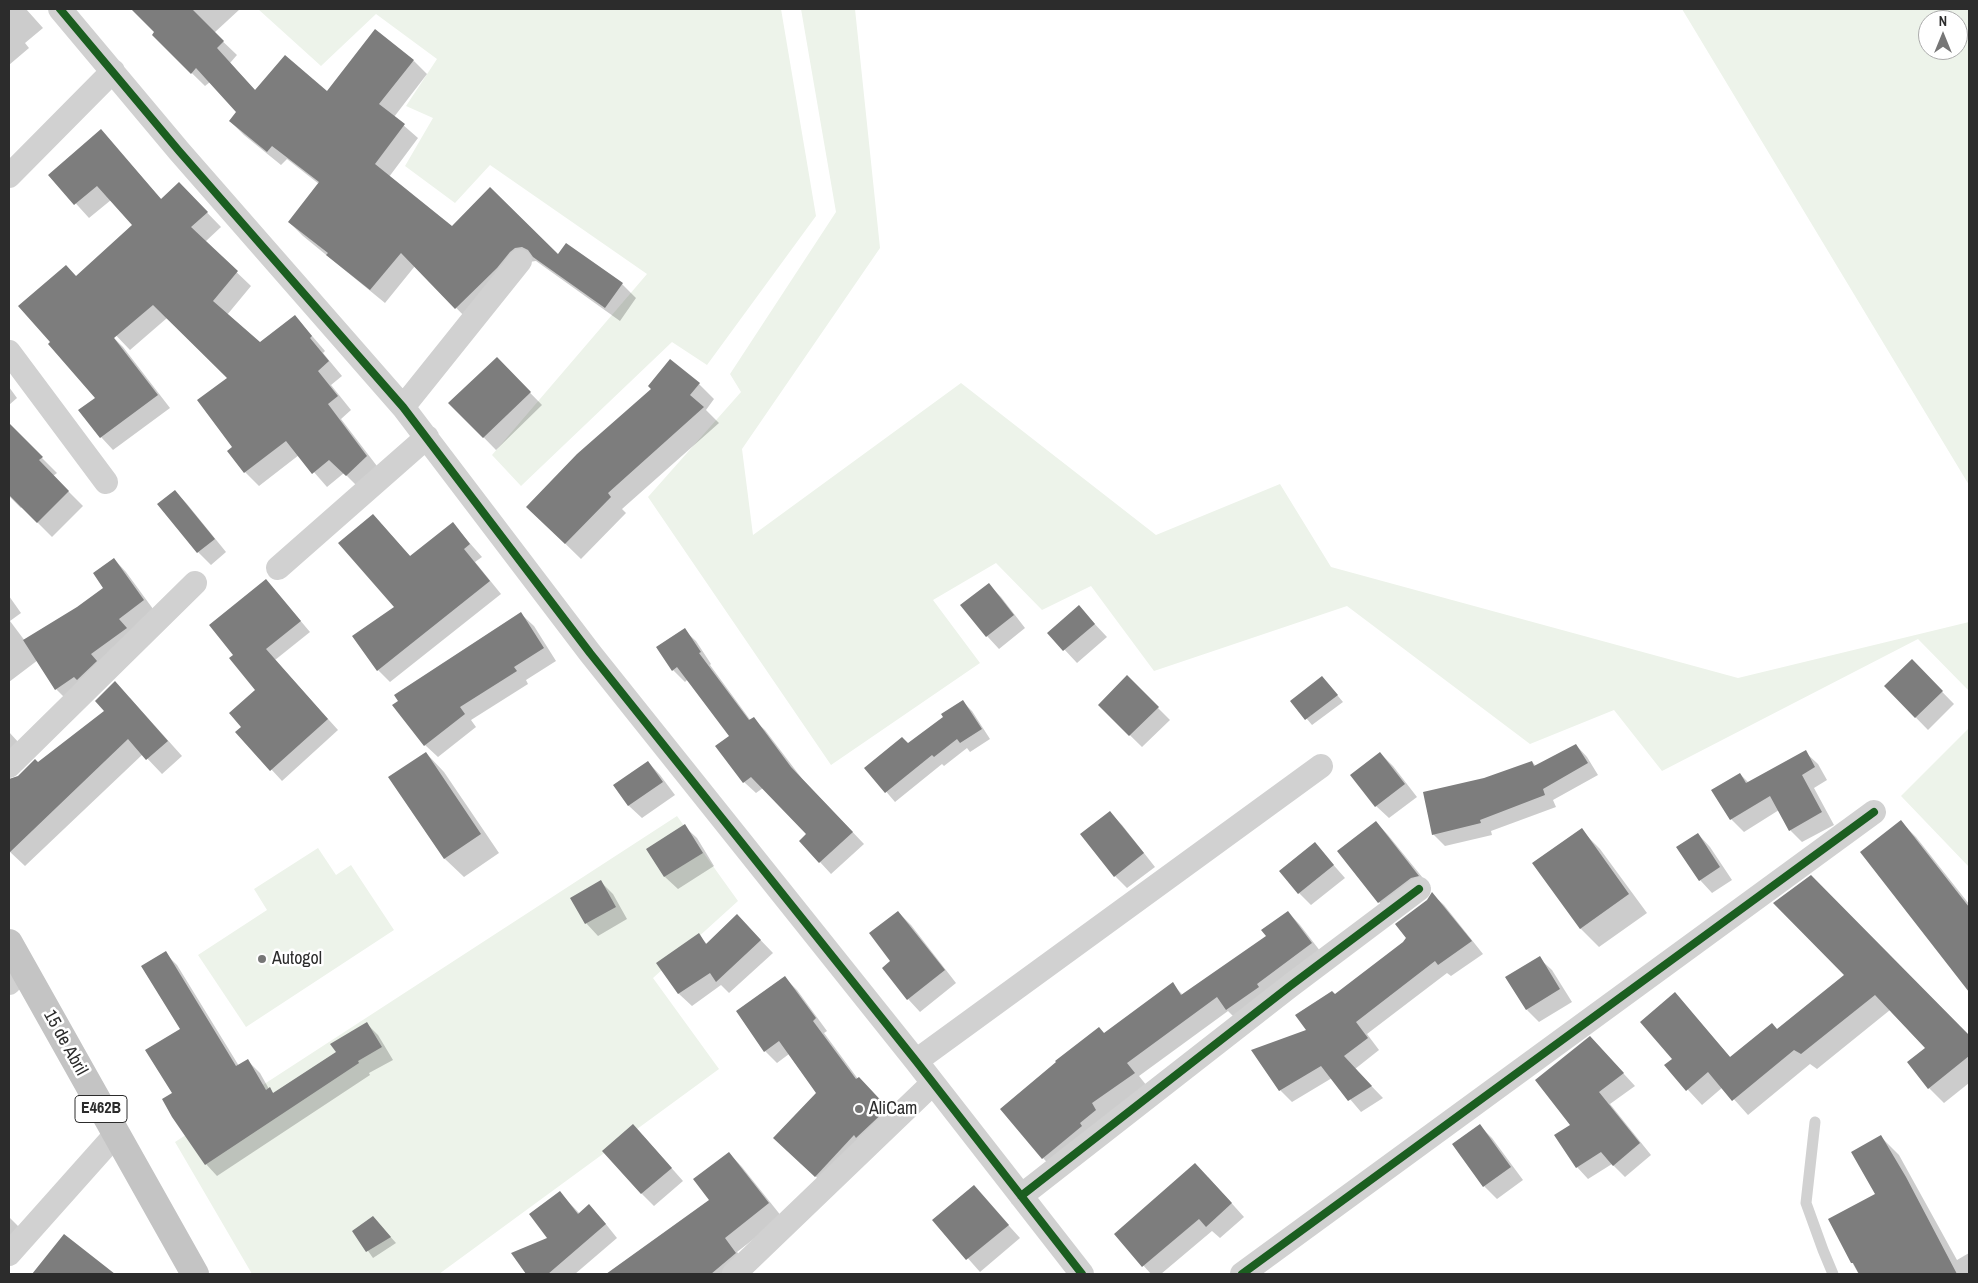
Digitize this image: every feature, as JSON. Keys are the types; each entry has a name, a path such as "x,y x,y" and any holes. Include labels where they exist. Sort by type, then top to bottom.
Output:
{"main road":[{"name":"15 de Abril","path":"9,943 16,976 116,1134 194,1274"}],"street":[{"path":"60,9 179,151 403,407 590,653 916,1061 1082,1274"},
{"path":"9,176 113,71"},
{"path":"403,407 520,261"},
{"path":"9,352 106,482"},
{"path":"278,568 427,437"},
{"path":"9,766 195,583"},
{"path":"916,1061 1321,766"},
{"path":"1242,1274 1874,812"},
{"path":"1021,1196 1290,986 1419,889"},
{"path":"734,1274 933,1083"},
{"path":"9,1254 116,1134"}],"lane":[{"path":"1815,1122 1806,1203 1834,1274"}],"shaded area":[{"path":"258,9 781,9 816,216 707,365 672,342 521,486 492,455 647,274 490,165 455,203 405,166 433,118 406,106 437,59 376,14 321,66"},
{"path":"801,9 855,9 880,248 742,449 753,535 961,383 1156,535 1280,484 1331,567 1738,678 1969,622 1969,691 1918,639 1662,771 1614,710 1530,744 1347,606 1154,671 1091,586 1042,610 996,563 933,600 980,663 831,765 648,497 741,392 730,374 836,212"},
{"path":"1682,9 1969,9 1969,485"},
{"path":"1969,728 1969,867 1901,796"},
{"path":"677,816 738,901 653,978 719,1069 439,1274 252,1274 175,1142"},
{"path":"318,848 336,875 351,865 394,930 246,1027 198,955 267,910 254,889"}],"building":[{"path":"131,9 192,9 224,41 217,48 255,90 285,55 327,91 375,29 414,60 379,104 405,124 375,164 452,226 490,187 558,254 566,243 623,283 605,308 533,257 528,250 522,247 515,248 510,252 497,268 455,309 401,253 370,290 326,255 328,253 288,222 319,182 272,146 267,152 229,121 236,112 196,68 191,74 152,35 154,32"},
{"path":"101,129 161,199 179,182 208,212 191,227 238,271 213,301 260,342 295,315 312,336 310,338 329,361 318,371 338,396 328,404 367,456 346,476 329,460 312,474 286,441 244,473 227,451 232,447 197,400 227,378 153,305 114,338 158,395 100,438 78,410 95,398 18,306 66,265 76,276 132,225 97,186 74,205 48,175"},
{"path":"497,357 531,392 483,438 448,403"},
{"path":"670,359 700,383 690,395 704,407 608,493 611,497 565,544 526,507 577,454 651,389 648,386"},
{"path":"9,423 43,457 39,460 69,491 37,523 9,495"},
{"path":"175,490 215,539 197,553 157,504"},
{"path":"373,514 410,556 453,522 470,544 464,549 490,581 377,671 352,636 394,607 338,543"},
{"path":"114,558 144,600 119,619 127,628 91,654 97,661 77,680 74,677 55,690 23,640 77,607 103,588 93,573"},
{"path":"266,579 301,621 266,649 328,719 270,771 235,732 241,727 229,713 255,690 229,658 233,655 209,625"},
{"path":"989,583 1014,615 986,637 960,605"},
{"path":"1079,605 1095,624 1063,651 1047,633"},
{"path":"521,612 544,648 514,667 517,671 460,707 465,714 424,746 392,705 398,701 394,695"},
{"path":"685,628 701,652 699,653 749,720 754,717 791,767 853,832 819,863 799,841 806,834 751,777 743,783 715,746 729,736 677,667 672,671 656,647"},
{"path":"1912,659 1943,691 1915,718 1884,686"},
{"path":"1127,675 1159,707 1129,736 1098,705"},
{"path":"1322,676 1338,695 1305,720 1290,701"},
{"path":"115,681 168,741 146,760 128,739 9,853 9,779 18,776 35,759 38,762 104,711 95,701"},
{"path":"963,700 982,729 960,743 957,739 934,757 932,755 885,793 864,768 902,737 908,743 943,717 941,714"},
{"path":"1576,744 1588,763 1543,789 1545,795 1480,820 1481,823 1432,835 1423,792 1484,778 1532,761 1534,766"},
{"path":"1806,750 1815,767 1802,775 1822,812 1789,831 1770,796 1730,820 1711,790 1740,773 1746,783"},
{"path":"426,752 481,834 444,859 388,777"},
{"path":"1380,752 1405,784 1375,807 1350,775"},
{"path":"648,761 663,782 628,806 613,785"},
{"path":"1110,811 1144,853 1114,877 1080,834"},
{"path":"1901,820 1969,907 1969,992 1860,852"},
{"path":"1376,821 1419,876 1411,878 1378,903 1337,851"},
{"path":"685,824 703,853 664,877 646,849"},
{"path":"1582,828 1629,894 1580,929 1532,863"},
{"path":"1698,833 1720,867 1699,881 1676,847"},
{"path":"1315,842 1334,865 1298,894 1279,871"},
{"path":"1811,875 1969,1035 1969,1056 1928,1089 1907,1062 1925,1048 1875,995 1801,1054 1794,1050 1732,1101 1708,1072 1686,1091 1664,1065 1672,1059 1640,1022 1675,992 1730,1057 1772,1023 1777,1029 1844,975 1773,903"},
{"path":"601,880 616,907 585,924 570,898"},
{"path":"1432,892 1472,941 1438,965 1435,961 1356,1022 1368,1038 1344,1056 1372,1086 1348,1101 1321,1066 1279,1091 1251,1050 1306,1030 1295,1015 1332,991 1335,994 1403,942 1406,938 1395,924 1427,900"},
{"path":"898,911 945,970 907,1000 882,968 890,961 869,933"},
{"path":"1288,911 1312,943 1257,984 1259,987 1226,1010 1217,997 1127,1063 1135,1073 1092,1103 1096,1110 1080,1123 1082,1126 1042,1159 1000,1109 1055,1061 1099,1027 1104,1033 1173,982 1181,995 1266,936 1261,930"},
{"path":"737,914 761,940 716,982 710,973 678,994 656,963 699,933 706,944"},
{"path":"166,951 236,1066 248,1059 266,1090 270,1087 273,1093 336,1052 330,1044 367,1022 382,1047 358,1061 359,1063 205,1165 162,1099 172,1093 145,1050 180,1029 141,966"},
{"path":"1540,956 1560,989 1526,1010 1505,977"},
{"path":"785,976 816,1018 813,1021 856,1079 859,1077 888,1108 856,1138 854,1135 815,1177 773,1138 816,1093 779,1041 764,1052 736,1011"},
{"path":"1590,1036 1624,1073 1599,1092 1640,1143 1613,1166 1601,1152 1576,1168 1554,1135 1570,1125 1535,1080"},
{"path":"633,1124 672,1168 641,1194 602,1151"},
{"path":"1480,1124 1511,1167 1483,1187 1452,1144"},
{"path":"1881,1135 1906,1177 1957,1274 1859,1274 1853,1263 1851,1263 1828,1219 1875,1194 1851,1152"},
{"path":"729,1152 769,1203 725,1238 736,1253 711,1274 606,1274 709,1200 693,1179"},
{"path":"1195,1163 1232,1203 1206,1227 1199,1219 1142,1267 1114,1234"},
{"path":"974,1185 1009,1225 966,1260 932,1220"},
{"path":"560,1191 578,1214 589,1204 606,1224 548,1274 526,1274 511,1253 547,1238 529,1214"},
{"path":"373,1216 391,1237 366,1252 352,1231"},
{"path":"64,1234 115,1274 32,1274"}],"cycle path":[{"path":"60,9 179,151 403,407 590,653 916,1061 1082,1274"},
{"path":"1242,1274 1874,812"},
{"path":"1021,1196 1290,986 1419,889"}],"place":[{"name":"Autogol","path":"262,959"},
{"name":"AliCam","path":"859,1109"}]}
